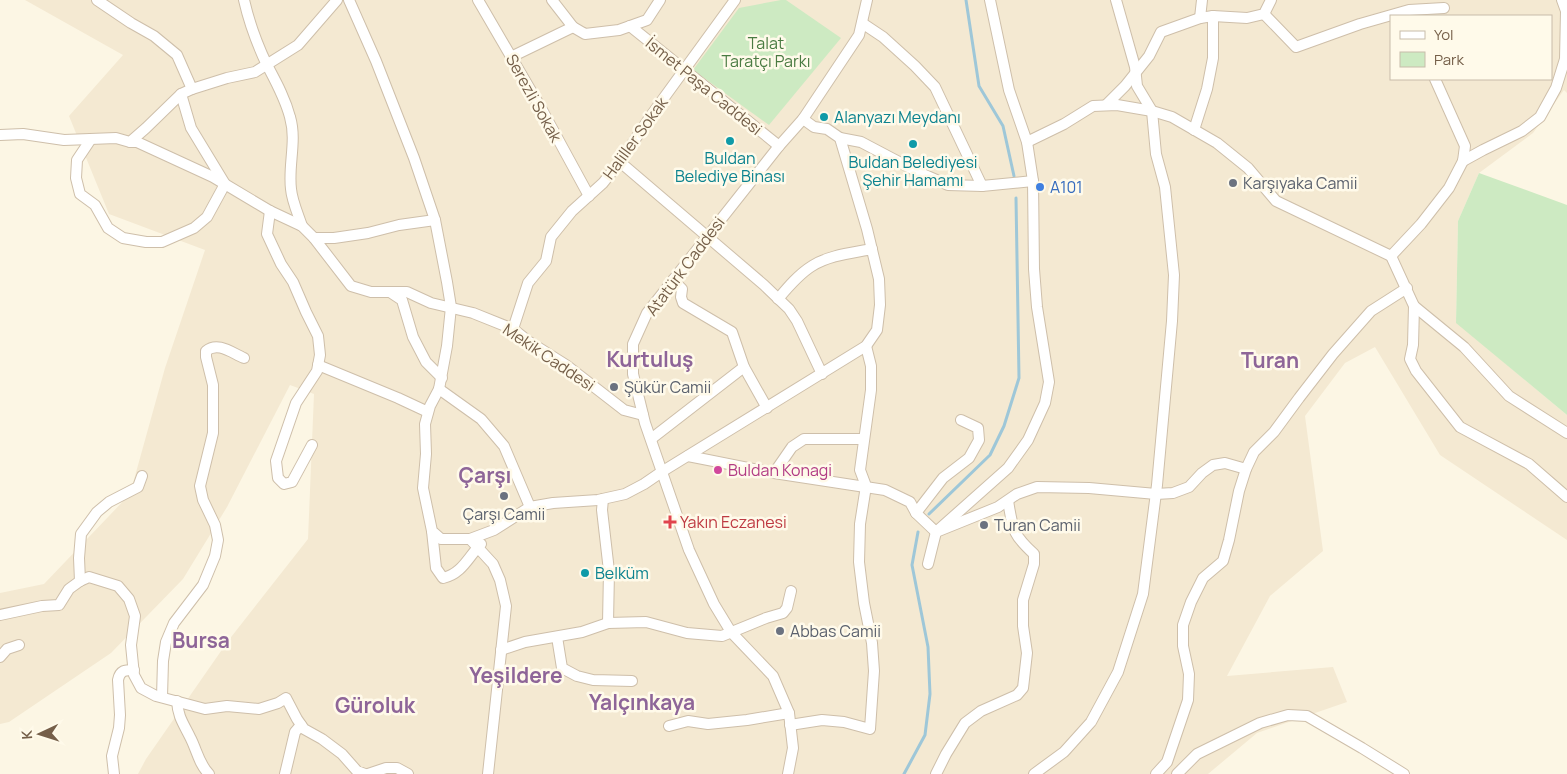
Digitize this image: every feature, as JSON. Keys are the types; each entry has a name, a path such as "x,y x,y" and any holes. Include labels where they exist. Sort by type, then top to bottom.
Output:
{"street":[{"path":"97,0 154,36 177,55 192,89"},
{"path":"244,0 249,20 267,64 282,92 291,118 294,140 291,190 302,226"},
{"path":"130,142 181,94 227,78 255,72 298,45 337,0"},
{"path":"349,0 376,60 414,158 435,220 451,307 442,378 439,389 430,406 425,424 426,454 423,488 432,531 436,568 443,578 453,576 467,562 474,543 530,507 603,499 625,494 644,484 661,468 688,456 866,346 877,330 880,305 879,279 840,138"},
{"name":"Serezli Sokak","path":"478,0 541,108 588,196"},
{"path":"552,0 573,27 585,34 619,30 647,20 660,0"},
{"name":"Haliller Sokak","path":"513,329 528,283 546,261 551,237 572,211 603,183 620,162 650,116 735,0"},
{"name":"Atatürk Caddesi","path":"788,774 793,748 789,713 773,676 731,632 714,604 690,550 643,415 633,374 633,344 647,313 706,236 803,119 859,35 867,0"},
{"path":"928,564 936,532 1008,468 1028,440 1045,403 1049,382 1037,307 1034,269 1033,181 1027,142 1009,90 990,0"},
{"path":"1034,774 1064,752 1091,722 1118,672 1143,594 1156,494 1172,321 1174,275 1165,187 1156,154 1152,110 1137,86 1116,0"},
{"path":"1200,18 1202,0"},
{"path":"1264,14 1271,0"},
{"path":"1463,161 1522,131 1540,117 1556,88 1562,83 1565,59 1566,11 1564,4"},
{"path":"1391,15 1408,10 1444,8"},
{"path":"1106,106 1126,86 1149,56 1161,32 1200,18 1213,16 1247,18 1264,14"},
{"path":"1264,14 1296,47 1390,15"},
{"path":"1194,130 1207,89 1213,58 1213,16"},
{"path":"862,23 883,37 935,87 982,186"},
{"name":"İsmet Paşa Caddesi","path":"630,26 779,146"},
{"path":"511,57 573,27"},
{"path":"1391,256 1421,224 1449,188 1463,161 1466,146 1435,80"},
{"path":"181,94 192,128 225,184"},
{"path":"1027,142 1064,124 1093,106 1117,105 1152,110 1172,117 1217,144 1248,168 1276,201 1391,256 1414,306 1413,345 1410,360 1416,371 1460,427 1529,464 1567,497"},
{"path":"803,119 814,127 827,129 840,138 861,142 916,172 948,185 982,186 1033,181"},
{"path":"0,135 23,134 64,140 116,138 137,142 225,184 270,211 302,226"},
{"path":"90,139 77,160 76,178 80,194 95,205 108,228 123,238 146,242 162,242 194,228 207,217 225,184"},
{"path":"620,162 789,309 797,321 822,374"},
{"path":"270,211 267,234 281,264 293,282 318,336 320,355 317,371 296,403 276,461 278,478 284,484 292,482 300,471 312,445"},
{"path":"314,238 334,238 368,233 399,224 435,220"},
{"name":"Mekik Caddesi","path":"302,226 314,238 351,286 372,292 407,292 431,303 473,313 513,329 528,341 566,364 624,410 643,415"},
{"path":"778,299 812,266 832,257 872,249"},
{"path":"673,280 682,289 683,303 732,332 744,367 767,408"},
{"path":"1156,774 1167,762 1188,700 1189,674 1183,646 1183,625 1191,602 1203,578 1223,561 1239,491 1254,452 1274,432 1298,398 1338,348 1371,311 1407,288"},
{"path":"389,292 402,300 413,337 426,362 442,378"},
{"path":"1414,306 1464,348 1509,396 1567,433"},
{"path":"162,697 163,661 166,642 174,623 203,584 218,540 215,525 203,500 200,486 213,433 213,386 206,350 211,346 219,346 244,358"},
{"path":"790,725 822,720 844,722 870,729 874,671 872,643 864,603 859,562 860,524 866,486 860,470 871,390 871,366 866,346"},
{"path":"318,365 428,412"},
{"path":"651,439 744,367"},
{"path":"439,389 481,418 504,446 530,507"},
{"path":"916,513 943,478 969,458 979,440 978,428 961,420"},
{"path":"774,473 792,447 804,439 864,439"},
{"path":"688,456 774,473 885,490 910,502 916,513 936,532"},
{"path":"936,532 998,507 1017,494 1037,487 1089,488 1156,494 1173,493 1189,487 1202,473 1213,465 1225,463 1246,469"},
{"path":"80,581 81,534 97,512 109,502 138,487 142,476"},
{"path":"603,499 602,510 608,571 608,623"},
{"path":"936,774 965,723 981,711 1017,695 1023,688 1027,653 1023,600 1034,564 1034,554 1020,540 1013,529 1008,500"},
{"path":"432,531 441,539 474,543 493,564 500,580 506,606 488,774"},
{"path":"0,615 42,606 60,605 69,589 89,577 118,586 129,599 135,616 131,645 134,675 141,688 162,697 205,709 227,706 259,709 286,698 304,730 322,739 342,754 357,771 367,774 386,768 397,768 408,774"},
{"path":"501,650 525,642 582,632 608,623 646,622 687,633 722,636 783,613 788,608 792,591"},
{"path":"557,637 562,668 577,676 593,680 632,681"},
{"path":"0,657 7,648 19,646"},
{"path":"114,774 112,756 119,728 120,715 119,674 123,670 134,670"},
{"path":"177,701 181,722 190,736 202,767 209,774"},
{"path":"669,726 688,721 708,724 789,713"},
{"path":"1177,774 1197,754 1260,723 1288,715 1307,716 1404,774"},
{"path":"284,774 295,732 301,725"}],"shaded area":[{"path":"25,0 1567,0 1567,93 1564,90 1533,133 1479,173 1458,221 1456,322 1567,415 1567,540 1440,455 1375,347 1345,363 1305,416 1323,551 1270,596 1227,676 1333,667 1347,702 1257,733 1208,774 138,774 146,759 228,641 308,539 314,394 290,385 227,507 183,579 111,653 9,722 0,724 0,593 44,584 130,494 165,368 205,250 109,214 69,116 123,55"}],"green space":[{"name":"Talat Taratçı Parkı","path":"786,0 841,38 769,125 693,70 739,8"},
{"path":"1479,173 1567,205 1567,415 1456,323 1458,221"}],"waterway":[{"path":"966,0 979,86 1003,126 1014,176"},
{"path":"929,514 990,455 1004,426 1019,378 1016,198"},
{"path":"904,774 925,735 930,694 928,647 912,565 918,532"}],"place":[{"name":"Alanyazı Meydanı","path":"824,117"},
{"name":"Buldan Belediye Binası","path":"730,141"},
{"name":"Buldan Belediyesi Şehir Hamamı","path":"913,144"},
{"name":"Karşıyaka Camii","path":"1233,183"},
{"name":"A101","path":"1040,187"},
{"name":"Şükür Camii","path":"614,387"},
{"name":"Buldan Konagi","path":"718,470"},
{"name":"Çarşı Camii","path":"504,496"},
{"name":"Yakın Eczanesi","path":"670,522"},
{"name":"Turan Camii","path":"984,525"},
{"name":"Belküm","path":"585,573"},
{"name":"Abbas Camii","path":"780,631"}],"district":[{"name":"Kurtuluş","path":"650,360"},
{"name":"Turan","path":"1270,361"},
{"name":"Çarşı","path":"485,476"},
{"name":"Bursa","path":"201,641"},
{"name":"Yeşildere","path":"516,676"},
{"name":"Yalçınkaya","path":"642,703"},
{"name":"Güroluk","path":"375,706"}]}
